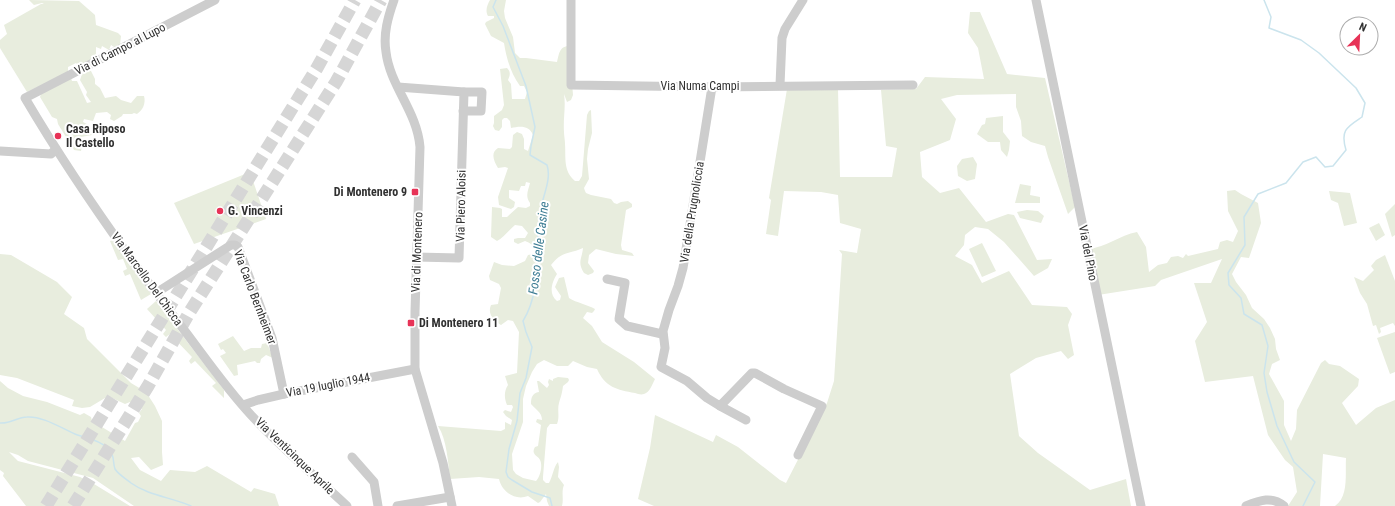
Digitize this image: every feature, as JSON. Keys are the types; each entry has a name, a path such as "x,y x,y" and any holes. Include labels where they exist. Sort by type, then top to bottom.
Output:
{"street":[{"name":"Via di Campo al Lupo","path":"25,98 215,0"},
{"name":"Via di Montenero","path":"394,0 387,25 385,45 388,65 413,118 419,141 420,164 416,257 415,369 441,457 451,501"},
{"name":"Via Numa Campi","path":"571,0 571,85 712,87 780,85 914,85"},
{"path":"780,85 782,38 785,28 803,0"},
{"name":"Via del Pino","path":"1036,0 1141,506"},
{"path":"398,87 482,92 481,111 463,111"},
{"name":"Via della Prugnoliccia","path":"712,87 683,268 662,334 664,348 661,367 686,381 707,398 746,420"},
{"name":"Via Piero Aloisi","path":"416,257 459,258 464,92"},
{"name":"Via Marcello Del Chicca","path":"25,98 104,228 243,405"},
{"path":"0,151 51,154 56,149"},
{"name":"Via Carlo Bernheimer","path":"156,293 231,245 238,247 272,338 284,394"},
{"path":"607,279 625,283 619,319 627,326 662,334"},
{"name":"Via 19 luglio 1944","path":"243,405 284,394 415,369"},
{"path":"720,406 752,372 784,389 822,406 798,455"},
{"name":"Via Venticinque Aprile","path":"243,405 347,506"},
{"path":"352,457 374,482 378,506"},
{"path":"1246,506 1261,500 1280,502 1284,506"},
{"path":"397,506 451,501"}],"shaded area":[{"path":"29,0 79,1 95,15 96,25 118,33 121,36 120,45 117,49 111,45 109,50 102,46 101,49 96,47 96,57 79,66 76,63 68,67 68,72 27,92 0,48 0,40 7,34 4,25 41,4 44,4 42,3 34,5"},
{"path":"490,0 506,0 504,11 505,18 513,37 515,53 520,58 557,62 561,49 569,46 573,95 571,100 567,102 564,94 564,127 567,169 575,181 579,181 582,176 587,115 591,110 592,133 587,159 589,179 584,188 585,191 591,195 611,199 617,204 628,201 632,204 632,207 626,210 621,245 622,250 632,253 634,256 616,254 596,249 589,255 588,263 594,271 588,275 584,273 581,266 580,260 583,248 562,255 551,265 557,274 552,288 552,295 554,298 557,301 560,300 561,296 555,287 559,278 564,277 569,298 595,309 592,313 587,312 583,318 592,326 602,342 634,362 655,379 648,392 640,394 623,391 612,387 604,380 597,369 587,367 573,361 568,366 557,366 544,360 537,364 526,386 523,399 523,422 512,454 513,470 516,474 523,478 536,481 541,471 541,462 534,451 535,447 538,446 541,425 536,422 537,419 542,420 542,417 531,404 533,395 539,392 537,381 547,388 549,385 549,379 553,381 553,379 558,377 568,378 568,382 563,386 558,406 557,424 550,424 547,428 543,477 543,480 546,483 549,483 558,462 558,477 564,485 562,506 549,506 546,494 538,503 528,496 514,496 503,488 499,479 479,477 450,479 445,444 438,426 501,431 505,429 505,422 511,425 512,420 503,412 505,410 511,412 513,407 512,405 507,405 505,400 505,392 508,385 505,376 517,373 519,332 513,321 508,320 501,325 492,317 490,308 491,305 498,304 501,288 499,284 490,280 489,276 494,262 502,265 514,266 525,261 528,255 533,254 536,250 532,244 525,241 518,244 514,242 514,239 525,238 528,233 522,226 515,225 497,241 491,237 492,207 502,209 502,217 507,217 518,207 526,208 530,206 527,196 530,183 526,182 525,186 521,186 519,191 509,190 509,198 515,202 514,207 511,209 499,205 498,197 508,168 498,168 494,160 494,152 498,148 510,149 512,147 513,135 517,132 522,134 524,139 524,149 528,151 533,135 527,128 511,128 510,121 507,118 502,120 502,127 499,131 495,130 493,126 494,116 502,110 504,105 500,69 507,68 510,72 508,80 511,84 512,99 525,99 527,92 524,86 520,86 514,76 504,43 491,36 485,24 494,18 494,16 488,16 487,12 487,6"},
{"path":"970,12 980,12 1007,74 1045,78 1075,207 1068,214 1045,146 1031,142 1022,136 1021,121 1016,107 1016,94 957,95 941,99 956,119 950,140 920,152 922,177 940,193 959,188 986,222 1008,214 1014,215 1037,260 1052,259 1048,268 1034,276 1004,242 988,229 975,227 965,235 964,245 955,256 972,265 982,283 1009,271 1032,305 1067,307 1072,314 1068,325 1074,355 1068,359 1061,351 1036,358 1010,374 1019,436 1038,453 1090,490 1126,479 1131,506 654,506 638,499 650,448 655,415 713,442 716,435 738,447 786,483 827,403 834,381 842,254 839,250 857,253 861,229 840,223 838,195 821,192 784,191 778,236 766,234 771,200 769,198 787,89 838,89 840,177 892,177 897,148 886,146 881,90 916,89 925,77 984,79 978,48 968,33"},
{"path":"87,70 91,71 95,79 95,84 100,88 105,98 116,96 121,100 131,103 137,96 144,96 145,101 137,114 123,114 114,121 110,119 111,115 107,112 96,113 93,121 84,119 83,122 89,125 92,135 81,137 83,140 81,151 74,150 58,124 57,119 52,117 40,97 41,94 71,78 72,81 77,81 87,103 91,102 86,95 87,92 80,80 82,74"},
{"path":"1003,116 1003,132 1010,141 1007,157 1001,150 1000,142 988,142 977,134 982,125 985,124 986,118"},
{"path":"973,157 977,164 975,179 967,181 958,176 957,166 962,159"},
{"name":"G. Vincenzi","path":"250,172 266,219 194,244 174,203"},
{"path":"1020,184 1031,186 1030,195 1040,197 1040,203 1015,203"},
{"path":"1235,190 1258,203 1261,223 1249,258 1241,257 1232,274 1246,295 1252,308 1264,319 1275,339 1276,349 1280,360 1272,364 1269,374 1284,401 1284,425 1291,441 1296,429 1297,410 1321,363 1325,360 1329,364 1340,366 1359,379 1358,386 1342,403 1356,425 1376,408 1395,400 1395,506 1335,506 1342,497 1344,491 1346,478 1346,458 1323,454 1320,506 1288,506 1297,492 1293,467 1285,460 1268,435 1253,376 1205,382 1195,341 1207,322 1194,283 1211,283 1222,259 1161,280 1155,286 1098,295 1088,249 1137,232 1146,247 1149,272 1158,265 1167,263 1171,257 1178,256 1183,258 1186,254 1188,256 1218,249 1220,242 1227,240 1233,242 1238,231 1228,211 1227,191"},
{"path":"1329,191 1350,193 1357,223 1344,226 1338,203 1331,200"},
{"path":"1395,204 1395,235 1392,237 1385,214"},
{"path":"1027,210 1038,211 1044,216 1041,223 1020,218 1017,212"},
{"path":"1379,223 1385,235 1376,241 1369,228"},
{"path":"113,240 151,294 141,300 130,274 125,276 123,271 127,269 123,259 118,260 110,241"},
{"path":"982,243 996,271 982,277 969,249"},
{"path":"0,254 11,255 57,282 72,297 64,314 84,328 87,339 131,383 146,392 162,421 163,465 151,470 139,457 131,458 140,470 161,481 170,470 195,472 207,466 251,492 254,488 275,494 279,506 134,506 93,478 28,461 9,452 18,461 80,477 130,506 26,506 3,476 4,473 0,470 0,381 8,388 23,396 47,402 80,415 84,413 91,417 92,421 125,441 135,423 138,422 141,416 139,413 142,409 130,402 125,404 110,397 105,398 90,407 82,408 72,406 74,400 17,378 0,375"},
{"path":"1385,255 1395,281 1395,326 1393,323 1380,328 1381,332 1379,334 1376,325 1373,326 1367,304 1360,293 1354,277 1363,281 1374,270 1371,266 1376,260"},
{"path":"156,301 224,390 224,398 212,386 216,383 195,361 191,364 189,361 192,357 170,334 166,337 163,334 166,330 147,309"},
{"path":"1395,332 1395,372 1390,374 1377,338"},
{"path":"233,336 244,351 251,348 261,348 262,344 267,343 273,358 266,355 261,359 260,363 255,361 237,365 238,375 234,376 220,356 226,353 223,349 221,350 218,344"}],"waterway":[{"name":"Fosso delle Casine","path":"496,0 493,7 503,26 526,86 535,127 530,155 547,165 548,171 548,183 541,207 538,227 536,282 529,309 523,321 532,347 526,378 520,393 517,421 509,449 506,472 508,477 532,492 550,498 552,506"},
{"path":"1264,0 1271,17 1269,28 1301,40 1319,53 1356,88 1365,103 1362,117 1352,124 1344,133 1346,150 1333,166 1325,167 1316,157 1303,162 1286,183 1258,194 1244,217 1245,245 1228,273 1229,285 1241,298 1244,314 1262,325 1268,346 1264,373 1267,392 1277,426 1294,462 1315,482 1303,506"},
{"path":"0,423 23,417 39,418 75,434 95,440 103,444 109,450 115,469 120,475 131,483 145,491 191,506"}],"tunnel":[{"path":"46,506 317,68 355,0"},
{"path":"73,506 148,386 189,313 336,82 381,0"}],"place":[{"name":"Casa Riposo Il Castello","path":"58,136"},
{"name":"Di Montenero 9","path":"415,192"},
{"name":"G. Vincenzi","path":"220,211"},
{"name":"Di Montenero 11","path":"411,323"}]}
